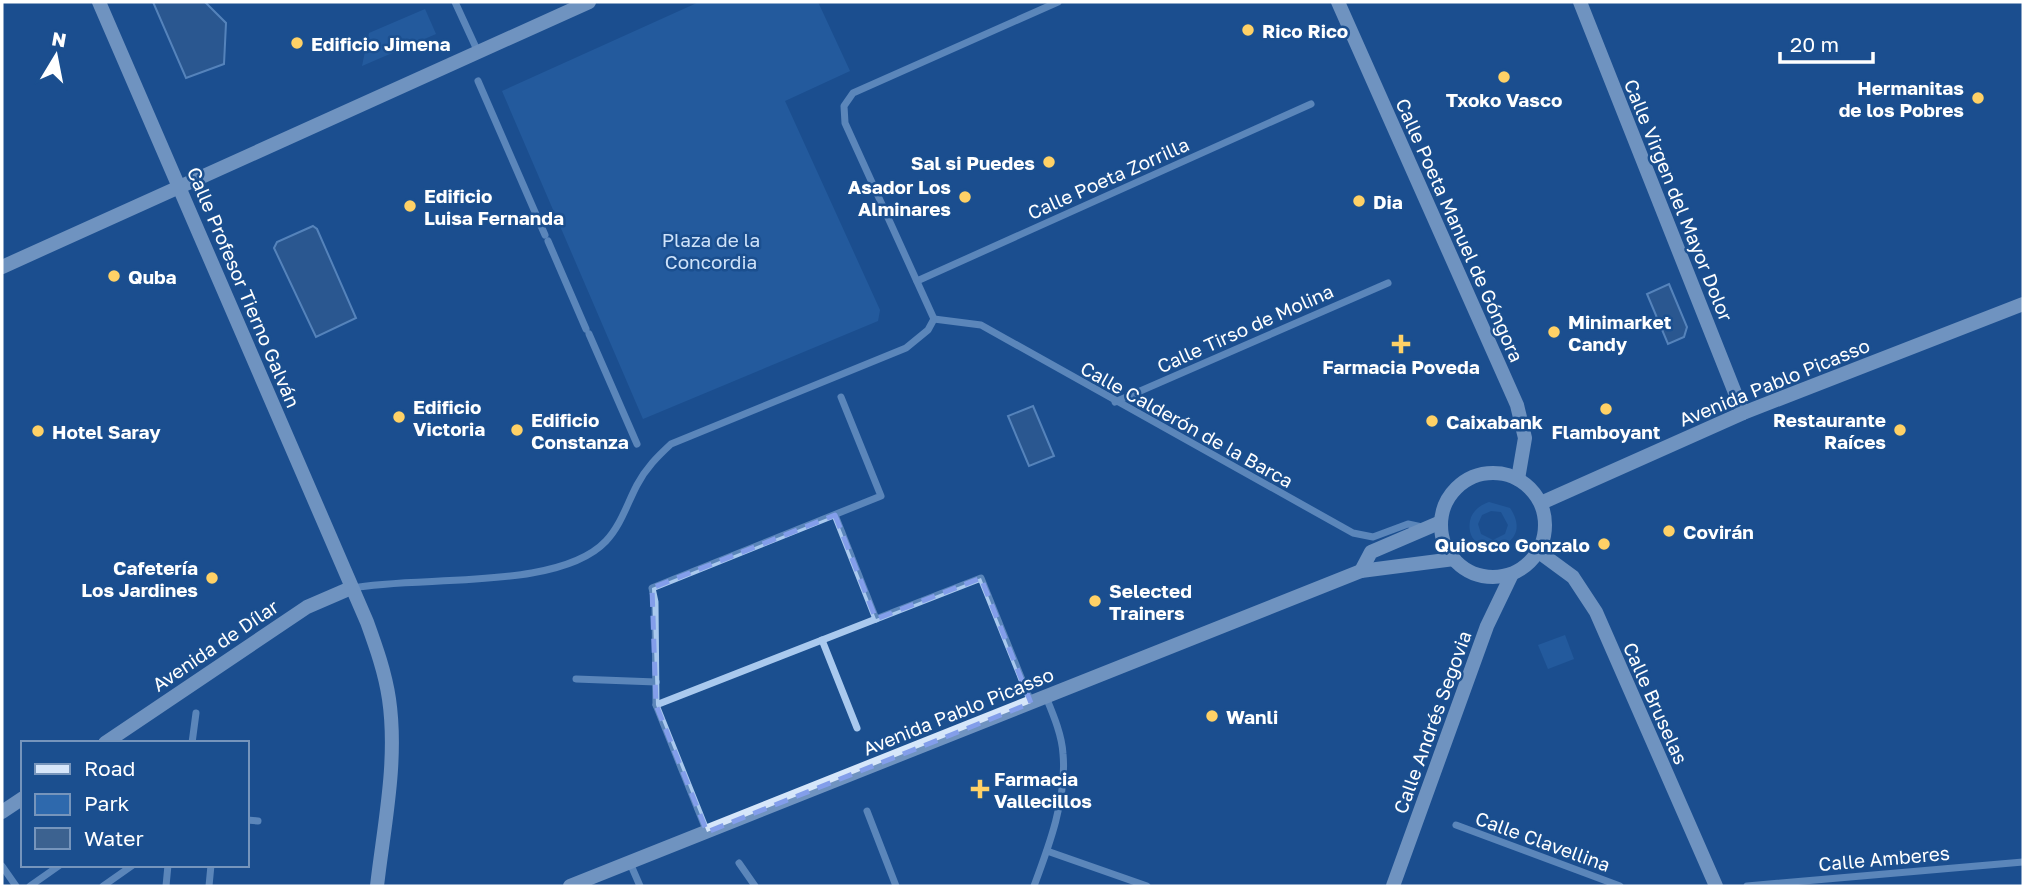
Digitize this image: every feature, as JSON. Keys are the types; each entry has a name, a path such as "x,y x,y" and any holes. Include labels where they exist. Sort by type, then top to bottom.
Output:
{"main road":[{"name":"Calle Profesor Tierno Galván","path":"99,2 380,657 389,700 389,792 377,886"},
{"path":"2,267 589,2"},
{"name":"Calle Poeta Manuel de Góngora","path":"1338,2 1517,405 1525,438 1518,479"},
{"name":"Calle Virgen del Mayor Dolor","path":"1580,2 1743,413"},
{"name":"Avenida Pablo Picasso","path":"1541,503 1743,413 2023,304"},
{"path":"1488,473 1518,479 1531,488 1541,503 1546,525 1539,552 1528,565 1512,574 1479,576 1454,559 1443,541 1441,522 1447,500 1463,483 1488,473"},
{"name":"Avenida Pablo Picasso","path":"1361,571 1371,552 1441,522"},
{"name":"Calle Bruselas","path":"1539,552 1573,577 1596,612 1716,886"},
{"name":"Avenida Pablo Picasso","path":"570,886 1361,571 1454,559"},
{"name":"Calle Andrés Segovia","path":"1393,886 1487,626 1512,574"},
{"name":"Avenida de Dílar","path":"108,741 307,607 351,588"},
{"path":"2,812 21,799"}],"street":[{"path":"455,2 478,53"},
{"path":"351,588 561,568 587,558 607,540 651,463 671,444 905,348 928,330 934,319 845,122 845,106 853,93 1058,2"},
{"path":"478,81 637,444"},
{"name":"Calle Poeta Zorrilla","path":"917,281 1311,104"},
{"name":"Calle Tirso de Molina","path":"1115,402 1388,283"},
{"name":"Calle Calderón de la Barca","path":"934,319 981,325 1353,533 1373,537 1408,524 1426,528"},
{"path":"707,832 656,705 655,602 652,589 881,496 841,397"},
{"path":"835,515 876,619"},
{"path":"656,705 981,578 1031,703"},
{"path":"822,640 856,728"},
{"path":"576,679 656,682"},
{"path":"1034,886 1047,850 1061,793 1063,753 1046,697"},
{"path":"192,741 197,713"},
{"path":"867,811 896,886"},
{"path":"248,820 258,821"},
{"name":"Calle Clavellina","path":"1456,825 1620,886"},
{"path":"1047,850 1147,886"},
{"path":"629,862 640,886"},
{"name":"Calle Amberes","path":"1747,886 2023,862"},
{"path":"739,863 755,886"},
{"path":"2,866 16,886"},
{"path":"30,886 58,867"},
{"path":"103,886 131,867"},
{"path":"166,886 168,867"},
{"path":"209,886 211,867"}],"highlighted area":[{"path":"835,515 876,619 981,578 1031,703 707,832 656,705 652,588"}],"green space":[{"name":"Plaza de la Concordia","path":"699,2 818,2 850,71 785,101 880,310 878,321 643,419 502,91"},
{"path":"425,9 436,34 362,66 369,33"},
{"path":"1486,503 1510,508 1516,523 1515,534 1508,542 1487,547 1477,543 1471,534 1470,521 1473,514","holes":["1491,511 1501,512 1508,525 1505,534 1493,540 1481,534 1478,524 1482,515"]},
{"path":"1565,635 1574,659 1548,669 1538,645"}],"water":[{"path":"153,2 205,2 226,23 224,64 186,78"},
{"path":"313,226 317,229 356,318 316,337 274,248 277,242"},
{"path":"1669,284 1687,327 1684,337 1668,344 1647,294"},
{"path":"1033,406 1054,456 1029,466 1008,416"}],"place":[{"name":"Rico Rico","path":"1248,30"},
{"name":"Edificio Jimena","path":"297,43"},
{"name":"Txoko Vasco","path":"1504,77"},
{"name":"Hermanitas de los Pobres","path":"1978,98"},
{"name":"Sal si Puedes","path":"1049,162"},
{"name":"Asador Los Alminares","path":"965,197"},
{"name":"Dia","path":"1359,201"},
{"name":"Edificio Luisa Fernanda","path":"410,206"},
{"name":"Quba","path":"114,276"},
{"name":"Minimarket Candy","path":"1554,332"},
{"name":"Farmacia Poveda","path":"1401,344"},
{"name":"Flamboyant","path":"1606,409"},
{"name":"Edificio Victoria","path":"399,417"},
{"name":"Caixabank","path":"1432,421"},
{"name":"Edificio Constanza","path":"517,430"},
{"name":"Restaurante Raíces","path":"1900,430"},
{"name":"Hotel Saray","path":"38,431"},
{"name":"Covirán","path":"1669,531"},
{"name":"Quiosco Gonzalo","path":"1604,544"},
{"name":"Cafetería Los Jardines","path":"212,578"},
{"name":"Selected Trainers","path":"1095,601"},
{"name":"Wanli","path":"1212,716"},
{"name":"Farmacia Vallecillos","path":"980,789"}]}
